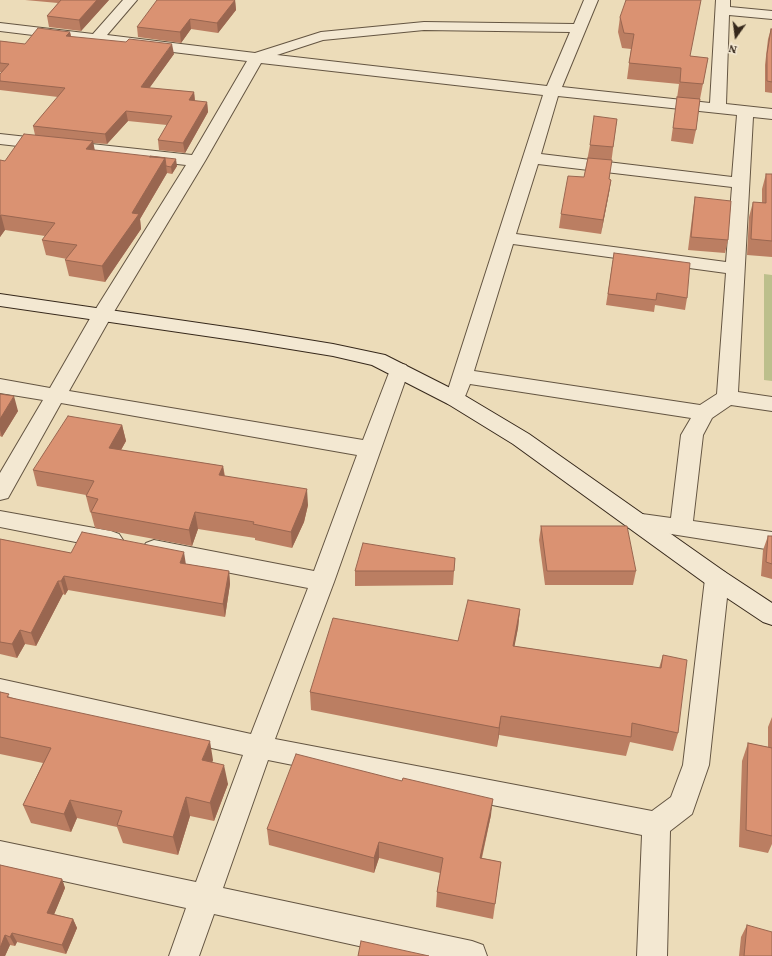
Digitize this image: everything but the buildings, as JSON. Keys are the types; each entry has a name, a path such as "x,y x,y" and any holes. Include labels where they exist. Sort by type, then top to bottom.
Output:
{"street":[{"path":"97,38 130,0"},
{"path":"455,399 552,92 591,0"},
{"path":"718,107 722,5 772,16"},
{"path":"0,492 102,315 197,161 257,57 321,36 417,26 579,28"},
{"path":"0,27 552,92 718,107 772,114"},
{"path":"727,397 745,111"},
{"path":"0,139 197,161"},
{"path":"531,158 741,183"},
{"path":"506,238 735,269"},
{"path":"0,300 333,350 378,360 455,399 521,439 717,579 772,615"},
{"path":"184,956 206,898 258,747 322,582 369,449 387,407 399,370"},
{"path":"462,376 704,413"},
{"path":"0,386 57,394 369,449"},
{"path":"681,528 692,435 704,413 727,397 772,404"},
{"path":"0,519 322,582"},
{"path":"635,521 772,541"},
{"path":"652,956 656,825 682,804 696,765 717,579"},
{"path":"0,690 258,747 656,825"},
{"path":"0,854 472,956"}],"green space":[{"path":"764,274 772,275 772,381 764,380"}]}
